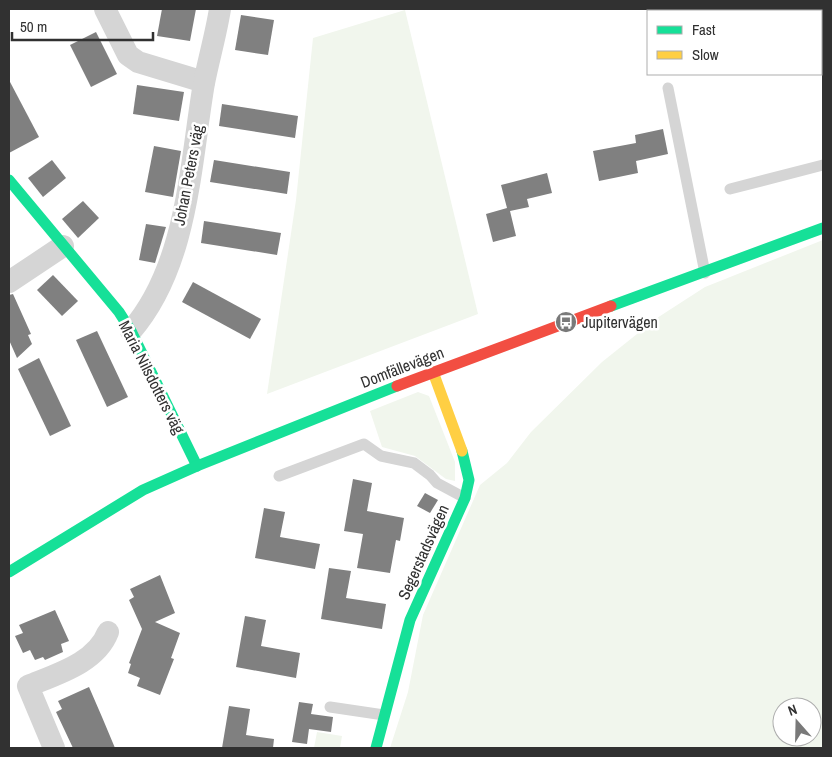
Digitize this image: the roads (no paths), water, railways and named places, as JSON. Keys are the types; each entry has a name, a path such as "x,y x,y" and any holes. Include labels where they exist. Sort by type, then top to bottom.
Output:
{"street":[{"path":"105,9 128,55 138,62 204,82"},
{"name":"Johan Peters väg","path":"131,331 144,316 158,292 168,266 184,207 204,82 220,9"},
{"name":"Maria Nilsdotters väg","path":"9,180 63,246 94,280 131,331 197,466"},
{"name":"Domfällevägen","path":"9,572 143,490 197,466 433,372 823,228"},
{"path":"9,282 63,246"},
{"name":"Segerstadsvägen","path":"376,748 410,620 465,498 469,480 465,460 433,372"},
{"path":"54,748 28,686 86,659 103,645 108,632"}],"lane":[{"path":"668,88 705,272"},
{"path":"730,189 823,165"},
{"path":"279,476 364,444 381,456 414,463 437,483 465,498"},
{"path":"330,706 384,714"}],"place":[{"name":"Jupitervägen","path":"566,322"}]}
